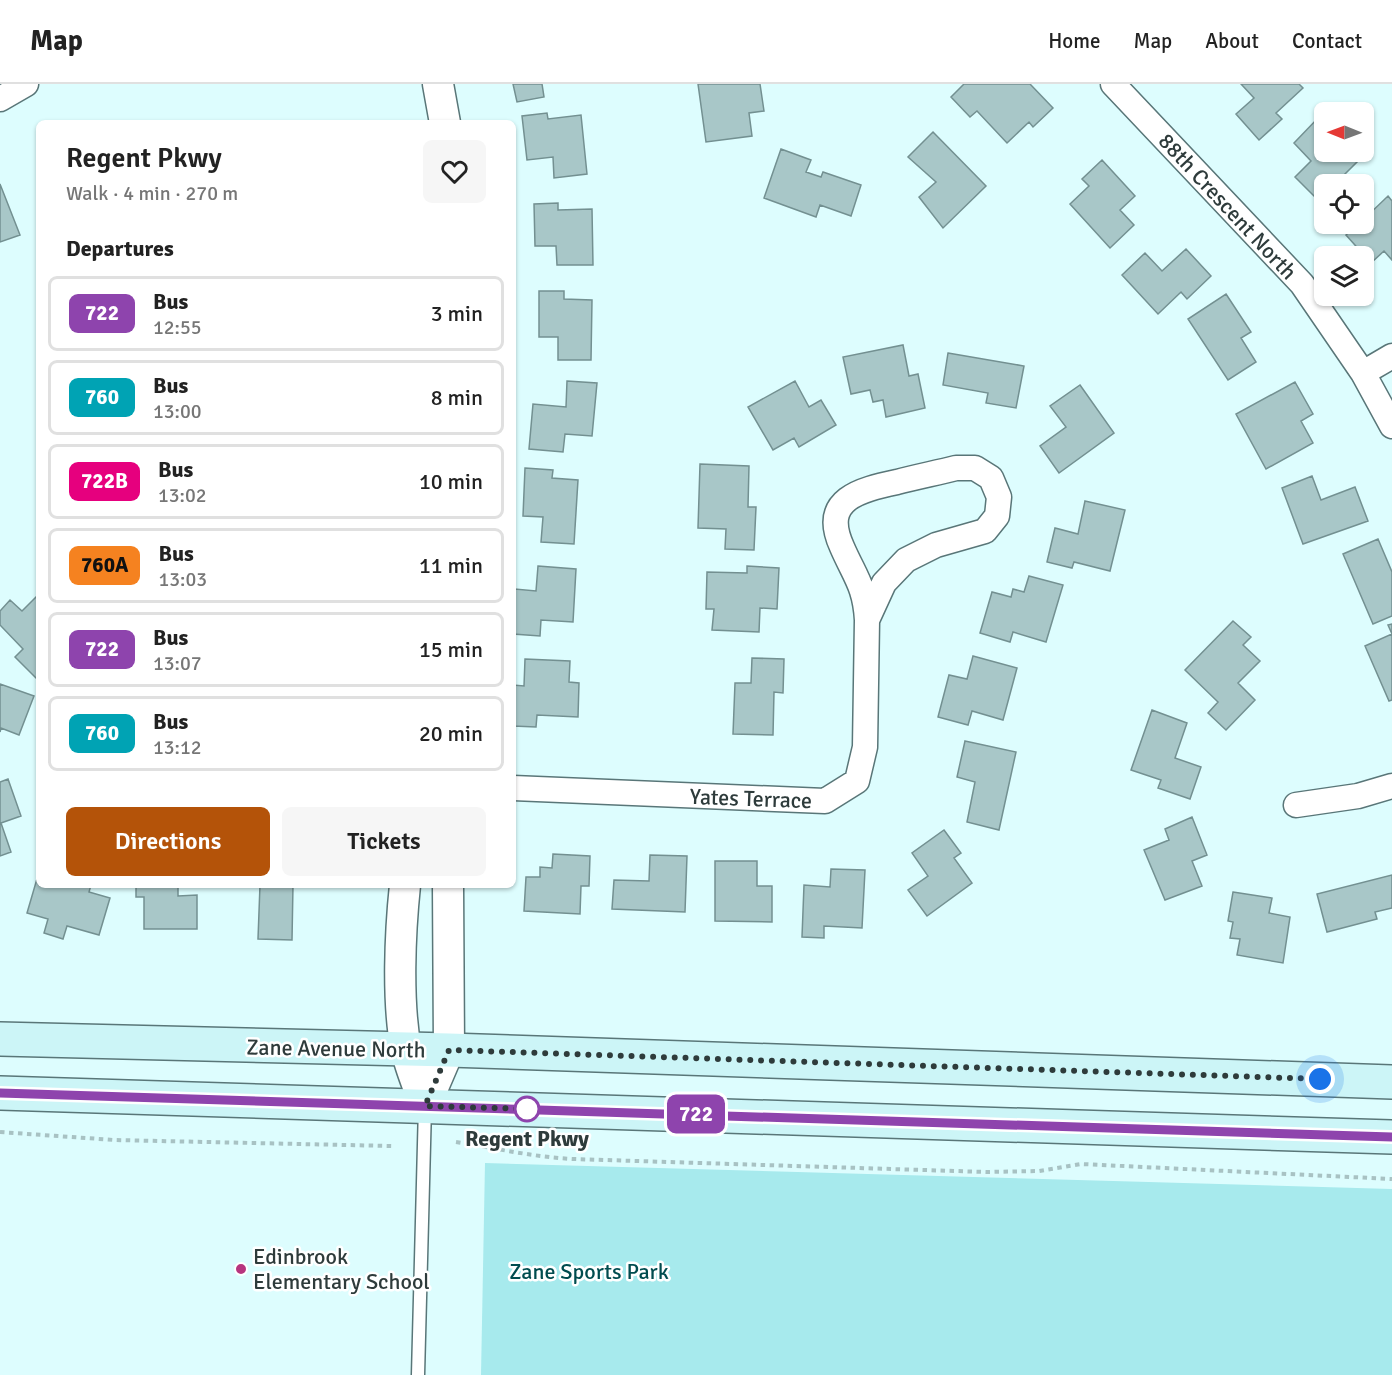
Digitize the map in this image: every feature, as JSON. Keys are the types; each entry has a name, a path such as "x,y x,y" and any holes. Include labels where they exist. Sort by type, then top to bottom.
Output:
{"main road":[{"name":"Zane Avenue North","path":"0,1040 449,1050 1392,1082"},
{"path":"0,1093 1392,1137"}],"street":[{"path":"0,99 26,84"},
{"path":"438,84 444,120"},
{"name":"88th Crescent North","path":"1113,84 1302,284 1363,373 1392,426"},
{"path":"1363,373 1392,356"},
{"name":"Yates Terrace","path":"516,788 825,801 857,781 865,747 867,620 861,583 836,531 836,515 846,499 861,490 956,468 975,468 991,478 999,497 997,516 985,531 936,545 906,560 884,583 867,620"},
{"path":"1296,805 1358,796 1392,786"},
{"path":"405,888 402,1018 406,1050 425,1106"},
{"path":"425,1106 449,1050 448,888"}],"lane":[{"path":"418,1375 425,1106"}],"path":[{"path":"0,1132 83,1139 392,1146"},
{"path":"456,1142 504,1148 531,1156 584,1159 996,1173 1039,1171 1081,1164 1392,1179"}],"green space":[{"name":"Zane Sports Park","path":"485,1163 1392,1189 1392,1375 481,1375"}],"building":[{"path":"513,84 542,84 544,97 517,102"},
{"path":"698,84 760,84 764,111 749,113 752,136 706,142"},
{"path":"964,84 1030,84 1053,108 1033,127 1029,122 1007,143 977,111 970,117 951,97"},
{"path":"1241,84 1299,84 1303,88 1276,113 1282,119 1259,140 1236,114 1254,98"},
{"path":"547,113 548,119 581,115 587,174 554,178 553,157 527,160 522,116"},
{"path":"1314,122 1314,162 1357,162 1345,174 1314,174 1314,196 1295,177 1311,161 1294,143"},
{"path":"933,132 986,186 943,228 919,197 936,182 908,157"},
{"path":"781,149 811,160 806,172 821,177 823,172 861,185 851,216 820,205 816,217 764,198"},
{"path":"1102,160 1135,196 1120,210 1134,225 1110,248 1070,204 1089,186 1082,179"},
{"path":"0,184 20,235 0,242"},
{"path":"1388,196 1392,201 1392,260 1384,251 1374,260 1374,246 1356,246 1346,235 1374,234 1374,209"},
{"path":"558,203 558,210 592,209 593,265 557,265 556,246 535,246 534,204"},
{"path":"1186,249 1211,276 1187,299 1181,292 1158,314 1122,275 1145,253 1162,271"},
{"path":"539,291 564,291 564,299 592,300 591,360 558,360 558,337 539,337"},
{"path":"1226,294 1251,332 1241,338 1256,362 1228,380 1188,319"},
{"path":"903,345 909,376 918,374 925,408 886,417 883,400 873,402 870,390 851,394 843,357"},
{"path":"948,353 1024,366 1016,408 986,403 988,393 943,385"},
{"path":"567,381 597,383 592,436 565,434 563,452 529,449 533,404 566,407"},
{"path":"795,381 809,407 821,400 836,425 799,447 794,438 773,450 748,407"},
{"path":"1295,382 1313,414 1301,421 1313,443 1266,469 1236,414"},
{"path":"1080,385 1114,433 1059,473 1040,446 1066,427 1050,406"},
{"path":"700,464 749,466 748,507 756,507 754,550 725,549 726,529 698,528"},
{"path":"525,468 553,470 552,478 578,480 574,544 541,542 543,517 523,516"},
{"path":"1312,476 1321,500 1355,487 1368,521 1303,544 1282,488"},
{"path":"1085,501 1125,510 1110,571 1074,562 1072,568 1047,562 1055,528 1078,534"},
{"path":"1378,539 1392,572 1392,616 1373,624 1343,554"},
{"path":"538,566 576,569 573,622 541,620 540,636 516,634 516,589 536,591"},
{"path":"747,566 779,568 777,609 760,608 759,632 712,630 714,609 706,609 707,572 747,573"},
{"path":"1029,576 1063,585 1046,642 1013,632 1010,642 980,633 992,592 1011,597 1013,589 1024,592"},
{"path":"36,597 36,678 15,657 23,649 0,625 0,611 10,600 22,611"},
{"path":"1233,621 1251,637 1243,645 1260,661 1238,683 1255,700 1226,730 1208,713 1218,702 1185,670"},
{"path":"1392,634 1392,700 1389,701 1365,646"},
{"path":"973,656 1017,668 1003,720 972,711 968,725 938,717 949,675 967,679"},
{"path":"752,658 784,659 783,693 774,692 773,735 733,734 735,683 751,683"},
{"path":"525,659 570,661 569,682 579,683 578,717 537,715 536,727 516,726 516,685 524,686"},
{"path":"0,684 34,696 19,735 1,728 0,732"},
{"path":"1152,710 1187,723 1175,758 1201,767 1190,799 1158,788 1161,780 1131,770"},
{"path":"965,741 1016,752 999,830 967,822 975,782 957,777"},
{"path":"8,779 21,816 1,823 11,852 0,856 0,782"},
{"path":"1192,817 1207,855 1192,861 1202,886 1165,900 1144,850 1169,840 1165,829"},
{"path":"944,830 961,853 954,858 972,883 927,916 908,890 928,876 912,853"},
{"path":"553,854 590,856 589,886 581,886 580,914 524,911 526,877 540,877 540,867 552,868"},
{"path":"650,855 687,856 685,912 612,909 614,880 649,881"},
{"path":"715,861 757,861 757,886 772,886 772,922 715,921"},
{"path":"831,869 865,870 862,928 824,926 824,938 802,937 804,885 830,887"},
{"path":"1392,875 1392,908 1375,912 1377,919 1327,932 1317,894"},
{"path":"36,882 36,888 90,888 89,892 110,898 99,935 67,926 63,939 44,933 48,919 27,913"},
{"path":"136,888 178,888 178,896 197,895 197,929 144,929 144,897 136,897"},
{"path":"260,888 293,888 292,940 258,939"},
{"path":"1233,892 1272,898 1269,913 1290,917 1283,963 1237,955 1240,939 1230,938 1233,922 1228,921"}],"bus line":[{"name":"722","path":"0,1093 1392,1137"}],"place":[{"name":"Regent Pkwy","path":"527,1109"},
{"name":"Edinbrook Elementary School","path":"241,1269"}],"route":[{"path":"527,1109 425,1106 449,1050 1320,1079"}]}
